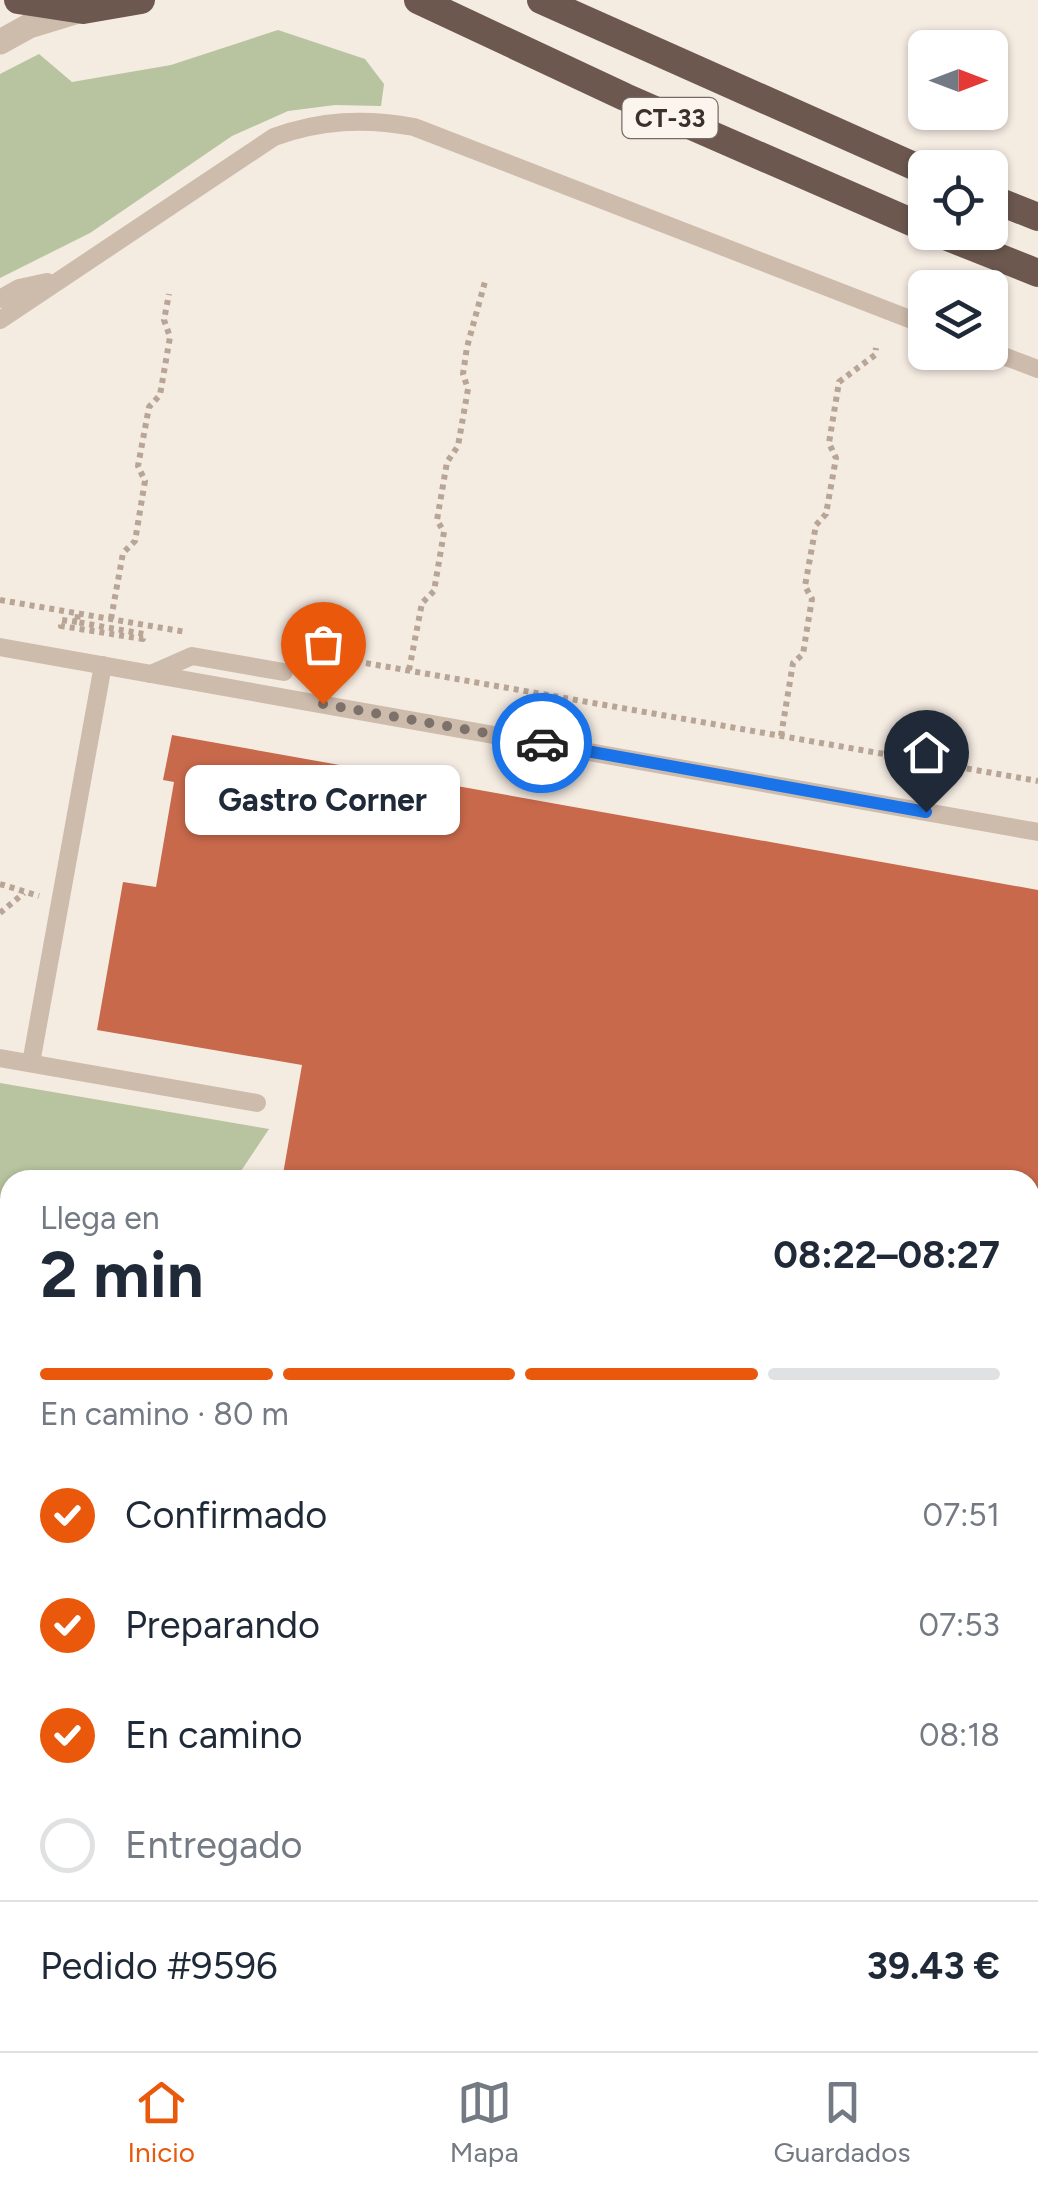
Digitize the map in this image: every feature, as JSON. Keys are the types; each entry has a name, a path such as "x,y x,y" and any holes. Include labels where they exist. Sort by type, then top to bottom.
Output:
{"highway":[{"path":"18,0 83,10 141,0"},
{"name":"CT-33","path":"418,0 641,105 908,221"},
{"name":"CT-33","path":"541,0 908,164"},
{"path":"1008,205 1038,217"},
{"path":"980,250 1038,273"}],"street":[{"path":"0,42 52,16 83,10"}],"lane":[{"path":"0,320 274,137 307,125 369,120 414,127 908,318"},
{"path":"0,299 19,288 58,280"},
{"path":"1008,358 1038,370"},
{"path":"0,647 1038,832"},
{"path":"151,674 192,656 284,672"},
{"path":"31,1063 104,665"},
{"path":"0,1058 257,1102"}],"path":[{"path":"409,670 422,602 434,592 444,532 437,520 447,462 458,446 468,389 463,374 473,317 482,306 486,278"},
{"path":"111,619 123,553 135,541 146,481 138,466 148,407 160,395 170,338 164,320 169,294"},
{"path":"781,736 792,664 803,654 812,599 805,586 816,525 826,514 836,458 829,443 840,382 875,356 876,348"},
{"path":"0,600 78,618 144,634 143,640 61,626 62,620 78,618 111,619 204,635"},
{"path":"279,648 1038,781"},
{"path":"0,884 39,896"},
{"path":"0,913 24,894"}],"green space":[{"path":"278,30 365,59 384,84 381,106 335,105 288,111 232,136 90,233 0,278 0,74 39,54 72,82 171,65"},
{"path":"0,1083 269,1129 242,1170 0,1170"}],"building":[{"path":"172,735 1038,890 1038,1170 284,1170 302,1065 97,1030 123,882 156,887 174,782 163,780"}],"way so far":[{"path":"323,704 542,743"}],"place":[{"name":"Gastro Corner","path":"323,704"}],"route":[{"path":"542,743 926,812"}]}
